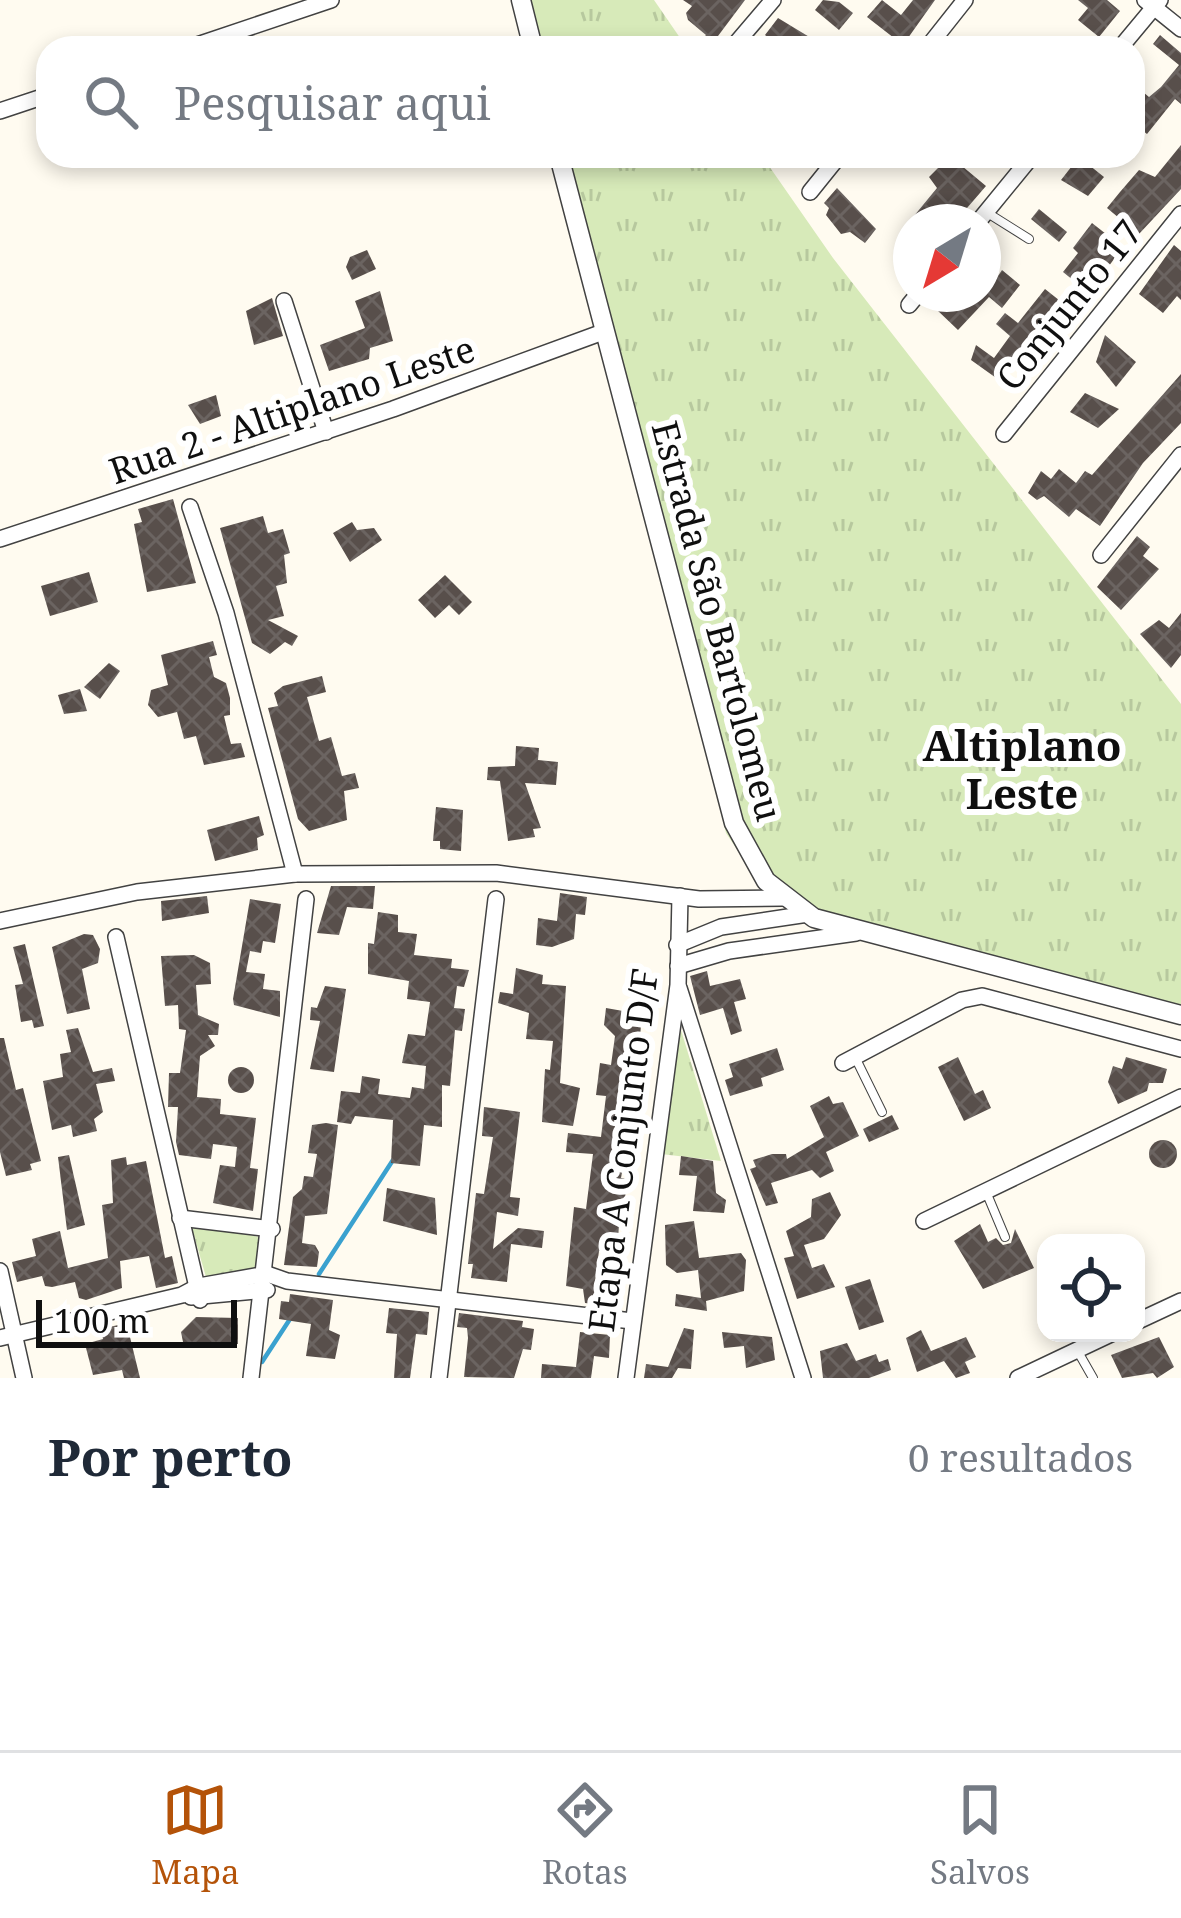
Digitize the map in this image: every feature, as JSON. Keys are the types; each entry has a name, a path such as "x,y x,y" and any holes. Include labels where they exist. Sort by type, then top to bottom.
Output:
{"street":[{"path":"224,36 331,0"},
{"path":"521,0 530,36"},
{"path":"742,36 772,0"},
{"path":"936,36 965,0"},
{"path":"1129,36 1153,2 1181,29"},
{"path":"0,111 36,99"},
{"name":"Estrada São Bartolomeu","path":"563,168 734,823 757,868 783,898 811,916 856,933 1181,1015"},
{"path":"810,192 829,168"},
{"path":"993,204 1022,168"},
{"name":"Conjunto 17","path":"1004,434 1181,214"},
{"path":"284,301 326,432"},
{"name":"Rua 2 - Altiplano Leste","path":"0,539 326,432 603,332"},
{"path":"1101,555 1181,455"},
{"path":"190,507 226,613 295,874"},
{"path":"0,921 137,892 295,874 496,873 736,902 783,898"},
{"name":"Etapa A Conjunto D/F","path":"626,1378 678,985 680,896"},
{"path":"251,1378 272,1228 306,899"},
{"path":"439,1378 496,899"},
{"path":"677,937 811,916 809,939"},
{"path":"760,923 763,947"},
{"path":"678,966 698,957 856,933"},
{"path":"116,938 200,1293"},
{"path":"678,985 803,1378"},
{"path":"849,1060 962,1000 982,996 1181,1048"},
{"path":"924,1221 1181,1097"},
{"path":"181,1217 272,1228"},
{"path":"0,1271 7,1336 24,1378"},
{"path":"7,1336 182,1295 287,1281 632,1321"},
{"path":"1145,1318 1181,1301"},
{"path":"1018,1378 1094,1342"}],"lane":[{"path":"1001,226 1029,239"},
{"path":"849,1060 882,1112"},
{"path":"986,1192 1005,1237"},
{"path":"1077,1350 1093,1378"}],"green space":[{"path":"523,0 654,0 679,36 531,36"},
{"path":"562,168 770,168 833,258 1181,704 1181,1017 815,922 762,887 726,833"},
{"path":"681,1030 721,1161 661,1154"},
{"path":"191,1225 260,1237 256,1277 206,1277"}],"building":[{"path":"683,0 745,0 718,36 705,36 688,20 686,13 692,6"},
{"path":"823,0 839,2 853,13 839,30 815,10"},
{"path":"882,0 901,15 913,0 935,0 909,36 891,36 867,17"},
{"path":"1078,0 1107,0 1120,11 1098,36 1078,20 1088,8"},
{"path":"778,18 808,36 766,36"},
{"path":"1160,35 1181,53 1181,104 1175,99 1147,134 1145,94 1149,97 1161,87 1179,65 1153,44"},
{"path":"1181,145 1181,189 1139,234 1129,226 1111,249 1117,255 1089,293 1063,272 1078,253 1073,248 1092,223 1106,234 1119,218 1107,208 1120,192 1139,170 1155,177"},
{"path":"938,168 964,168 986,186 970,204 924,204 937,188 929,177"},
{"path":"1070,168 1093,168 1104,177 1088,196 1061,180"},
{"path":"837,188 876,229 865,243 850,232 841,234 826,215 829,208 824,203"},
{"path":"1039,209 1067,232 1059,242 1031,219"},
{"path":"1174,245 1181,251 1181,300 1177,296 1163,313 1139,294"},
{"path":"367,250 376,269 352,280 346,267 350,257"},
{"path":"1001,272 1020,285 1002,308 1001,307"},
{"path":"1045,289 1074,312 1032,369 1018,357 999,380 971,360 976,345 994,358 1010,336 996,324 1005,313 1018,323"},
{"path":"380,291 393,341 370,348 369,359 329,371 320,345 365,328 355,301"},
{"path":"272,298 283,336 254,345 246,311"},
{"path":"939,312 975,312 958,330"},
{"path":"1105,335 1136,362 1116,387 1096,362"},
{"path":"1181,374 1181,423 1143,463 1100,526 1076,509 1069,517 1044,496 1037,500 1028,493 1041,471 1051,479 1059,469 1076,483 1085,471 1092,475"},
{"path":"1085,393 1119,409 1098,428 1070,412"},
{"path":"216,395 221,416 200,424 188,405"},
{"path":"173,499 196,583 147,592 134,524 142,522 138,509"},
{"path":"263,516 268,533 283,529 290,553 284,555 287,583 276,586 284,616 268,620 298,636 292,646 285,642 270,654 252,643 220,528"},
{"path":"352,522 357,530 374,528 382,540 350,562 333,533"},
{"path":"1137,536 1150,547 1143,556 1159,569 1121,610 1097,587"},
{"path":"89,572 98,602 50,616 41,586"},
{"path":"445,575 472,602 459,615 449,605 435,618 418,600"},
{"path":"1181,613 1181,655 1171,668 1140,634 1159,620 1169,628"},
{"path":"213,641 217,655 209,657 214,677 226,683 230,698 230,715 224,716 231,744 241,743 245,757 204,765 196,736 184,739 177,712 158,717 148,705 151,690 168,685 161,655"},
{"path":"109,663 120,671 100,699 84,687"},
{"path":"322,676 326,692 307,697 319,741 331,737 342,776 355,773 359,788 344,791 347,820 309,831 298,819 268,708 278,706 274,693 283,686"},
{"path":"80,689 87,711 64,714 58,695"},
{"path":"516,746 539,748 538,760 558,762 556,785 525,783 541,828 533,829 535,837 508,841 500,781 487,780 488,767 515,766"},
{"path":"436,807 463,810 461,851 440,849 440,841 433,841"},
{"path":"259,816 264,835 257,838 258,850 215,861 207,830"},
{"path":"331,886 375,886 373,909 347,907 339,935 317,933"},
{"path":"560,893 587,897 585,915 576,914 574,939 552,947 536,945 538,918 557,921"},
{"path":"207,896 209,913 162,921 161,901"},
{"path":"250,899 281,904 275,943 263,941 261,953 250,951 246,972 265,974 263,989 280,991 280,1017 234,1005"},
{"path":"378,912 398,915 398,932 417,934 414,955 452,959 451,968 469,970 464,987 457,986 454,1008 465,1009 462,1031 455,1030 450,1086 442,1085 442,1127 424,1125 420,1166 391,1163 393,1120 355,1116 351,1124 337,1122 341,1091 360,1093 362,1076 380,1079 378,1094 410,1098 412,1087 424,1089 426,1066 402,1063 408,1034 425,1036 430,1002 407,999 409,981 368,974 368,943 374,944"},
{"path":"93,935 100,949 98,963 82,969 90,1009 67,1014 52,947"},
{"path":"25,944 44,1026 34,1028 32,1020 21,1022 15,985 23,984 13,947"},
{"path":"194,955 210,963 211,984 196,985 198,1015 219,1024 218,1035 208,1035 215,1046 200,1056 197,1097 221,1099 220,1114 256,1118 250,1168 258,1169 253,1211 213,1203 220,1165 235,1167 237,1147 213,1144 211,1159 179,1155 176,1142 178,1107 168,1107 169,1073 180,1073 186,1030 179,1029 178,1005 165,1006 161,956"},
{"path":"516,968 543,975 542,984 566,986 560,1083 580,1088 573,1126 542,1122 545,1069 550,1070 553,1041 526,1039 529,1013 498,1003 500,992 513,994"},
{"path":"707,971 710,986 740,979 746,999 734,1002 742,1031 731,1035 723,1008 700,1015 690,976"},
{"path":"325,986 346,989 334,1072 310,1069 320,1021 310,1020 311,1007 317,1008"},
{"path":"606,1008 623,1011 622,1017 641,1024 636,1099 621,1178 627,1179 625,1198 616,1200 613,1224 619,1225 618,1239 611,1238 607,1251 599,1251 595,1281 611,1287 609,1306 585,1303 583,1289 566,1286 574,1207 586,1209 593,1154 566,1152 568,1133 601,1137 606,1096 596,1095 600,1063 611,1065 615,1036 604,1025"},
{"path":"78,1028 93,1072 112,1068 115,1081 96,1084 103,1112 94,1119 97,1131 73,1137 71,1125 52,1130 43,1081 63,1077 60,1054 71,1052 66,1030"},
{"path":"0,1038 4,1038 16,1090 23,1088 41,1161 30,1164 32,1170 6,1176 0,1152"},
{"path":"777,1048 784,1070 761,1078 763,1086 730,1096 725,1080 733,1077 729,1064"},
{"path":"958,1057 975,1094 983,1090 991,1108 964,1121 938,1067"},
{"path":"1126,1057 1167,1069 1163,1083 1149,1083 1147,1091 1118,1104 1108,1082 1113,1066 1122,1069"},
{"path":"241,1067 254,1080 241,1093 228,1080"},
{"path":"829,1096 833,1104 843,1102 859,1136 826,1152 834,1171 820,1178 812,1170 771,1183 778,1203 766,1206 750,1169 756,1167 753,1160 772,1154 786,1154 787,1159 824,1137 810,1106"},
{"path":"484,1107 520,1112 510,1197 520,1198 518,1216 497,1212 493,1249 518,1228 544,1231 542,1248 511,1244 507,1282 471,1278 473,1264 468,1264 476,1193 484,1194 493,1137 482,1136"},
{"path":"892,1115 899,1129 869,1142 863,1129"},
{"path":"312,1125 338,1125 327,1214 305,1216 302,1243 315,1245 317,1267 284,1265 293,1197 302,1189 304,1176 313,1177 317,1154 308,1153"},
{"path":"1163,1140 1173,1144 1177,1154 1173,1164 1163,1168 1153,1164 1149,1154 1153,1144"},
{"path":"69,1155 85,1225 67,1230 58,1157"},
{"path":"681,1156 713,1161 716,1193 726,1200 724,1213 693,1211 697,1176 679,1175"},
{"path":"126,1157 127,1165 146,1161 165,1258 172,1256 178,1283 156,1288 149,1256 120,1261 122,1288 86,1300 79,1298 75,1282 45,1286 42,1276 17,1282 12,1262 36,1256 32,1239 60,1231 68,1268 108,1258 102,1205 113,1203 111,1160"},
{"path":"387,1188 435,1198 437,1235 383,1221"},
{"path":"830,1192 841,1215 824,1239 804,1245 812,1268 824,1264 835,1287 797,1299 784,1258 794,1256 786,1231 811,1217 812,1199"},
{"path":"694,1221 699,1258 741,1253 746,1260 744,1291 706,1301 707,1311 675,1306 676,1294 701,1298 698,1270 677,1273 666,1265 665,1225"},
{"path":"980,1224 988,1242 996,1238 1003,1245 1011,1243 1015,1229 1034,1268 983,1289 954,1241"},
{"path":"870,1279 884,1322 859,1330 845,1287"},
{"path":"290,1294 333,1300 329,1330 340,1335 335,1359 306,1356 311,1324 279,1319 281,1301 289,1302"},
{"path":"389,1308 429,1312 427,1335 416,1334 410,1378 394,1378 397,1334 386,1333"},
{"path":"459,1313 523,1321 522,1327 534,1329 531,1350 523,1349 514,1378 464,1377 468,1338 467,1328 457,1327"},
{"path":"196,1317 238,1318 238,1344 184,1347 181,1332"},
{"path":"118,1325 120,1336 129,1333 140,1378 124,1378 122,1370 93,1375 85,1344 103,1339 101,1329"},
{"path":"684,1328 694,1330 691,1369 678,1368 672,1378 644,1378 646,1364 668,1367"},
{"path":"921,1330 931,1351 966,1337 976,1357 965,1362 970,1373 956,1378 944,1361 917,1372 906,1338"},
{"path":"580,1332 610,1335 609,1358 594,1356 591,1378 541,1378 542,1364 576,1367"},
{"path":"722,1332 772,1337 775,1360 746,1368 744,1346 724,1348"},
{"path":"1159,1337 1174,1367 1157,1378 1153,1373 1122,1378 1111,1355"},
{"path":"847,1343 856,1361 876,1354 879,1362 888,1359 891,1370 869,1378 823,1378 820,1351"}],"waterway":[{"path":"319,1274 393,1160"},
{"path":"262,1362 290,1319"}],"district":[{"name":"Altiplano Leste","path":"1022,770"}]}
